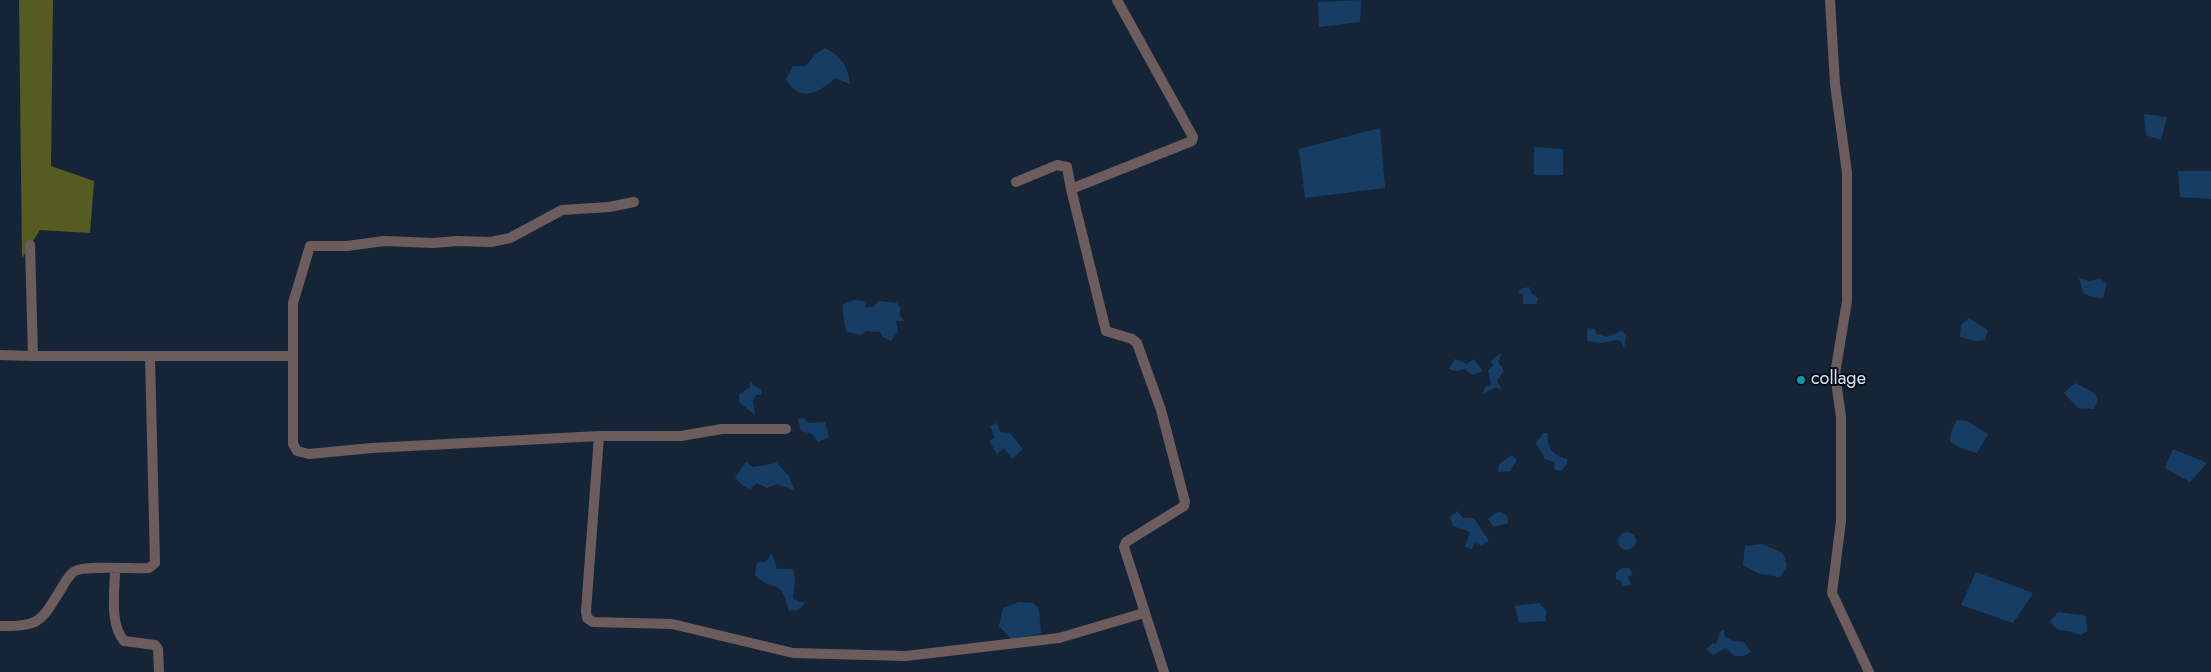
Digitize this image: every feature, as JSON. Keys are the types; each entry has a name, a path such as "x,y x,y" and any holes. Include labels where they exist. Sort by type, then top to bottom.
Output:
{"street":[{"path":"1070,189 1192,141 1193,137 1117,0"},
{"path":"1830,0 1836,84 1847,173 1847,301 1835,374 1840,418 1841,521 1832,594 1869,672"},
{"path":"1016,182 1057,165 1066,167 1106,330 1110,334 1132,339 1137,343 1161,410 1185,502 1184,506 1126,542 1125,553 1164,672"},
{"path":"634,202 562,210 510,238 491,242 457,241 433,243 384,241 347,246 310,246 293,304 292,444 297,452 309,454 372,448 599,436 681,436 722,429 786,430"},
{"path":"30,245 33,356"},
{"path":"0,355 293,356"},
{"path":"0,626 27,626 38,621 44,616 73,572 82,568 149,568 155,563 150,357"},
{"path":"599,436 586,611 587,618 592,622 672,624 793,653 906,656 1059,638 1144,613"},
{"path":"115,569 115,621 118,634 124,641 155,645 158,650 159,672"}],"green space":[{"path":"19,0 53,0 51,166 94,181 90,233 40,230 22,258"}],"water":[{"path":"1361,0 1360,22 1319,27 1318,2"},
{"path":"825,48 843,62 848,72 850,84 835,78 817,91 804,93 797,91 786,79 793,66 806,66 815,55"},
{"path":"2144,114 2167,117 2161,140 2146,135"},
{"path":"1380,128 1385,188 1305,198 1299,149"},
{"path":"1534,147 1563,149 1563,175 1534,175"},
{"path":"2178,171 2211,171 2211,199 2180,197"},
{"path":"2079,278 2088,281 2100,279 2107,283 2103,298 2092,297 2083,293"},
{"path":"1529,287 1532,294 1538,298 1537,304 1523,304 1523,294 1518,293 1521,289"},
{"path":"854,300 864,301 866,307 873,307 878,301 897,303 901,309 899,314 904,321 896,321 898,331 891,341 883,337 880,332 866,331 861,335 847,332 842,305"},
{"path":"1969,318 1988,330 1985,340 1976,341 1960,337 1961,325"},
{"path":"1587,328 1595,329 1597,335 1601,334 1606,337 1622,331 1626,336 1624,349 1618,340 1601,343 1587,341"},
{"path":"1499,354 1502,354 1498,362 1504,370 1497,381 1502,390 1496,387 1483,394 1485,387 1491,385 1488,370 1493,366 1491,361"},
{"path":"1455,359 1467,364 1474,359 1483,371 1472,375 1465,369 1455,371 1449,369"},
{"path":"751,381 753,385 761,389 762,395 756,395 753,401 755,415 739,402 739,395 750,387"},
{"path":"2075,383 2095,393 2098,401 2094,409 2078,408 2064,393"},
{"path":"804,418 808,423 825,422 829,437 818,442 812,434 801,431 798,419"},
{"path":"1957,420 1967,421 1988,434 1977,453 1963,449 1950,442 1951,432"},
{"path":"997,423 1000,432 1010,433 1023,449 1012,459 1004,448 997,454 989,441 995,438 990,426"},
{"path":"1543,433 1548,433 1549,447 1554,453 1567,459 1567,464 1561,471 1554,469 1555,462 1545,459 1536,443"},
{"path":"2173,449 2207,463 2190,482 2165,468"},
{"path":"1512,455 1517,460 1510,471 1498,472 1499,464"},
{"path":"746,462 753,467 777,463 789,476 794,490 777,484 767,488 757,483 750,489 743,486 735,478"},
{"path":"1457,511 1463,518 1474,518 1489,541 1481,545 1474,543 1472,549 1465,547 1470,532 1453,526 1450,517"},
{"path":"1501,512 1507,516 1508,523 1494,527 1488,519 1495,513"},
{"path":"1623,532 1631,532 1636,537 1634,548 1623,550 1618,545 1618,537"},
{"path":"1762,544 1783,553 1787,566 1780,577 1760,574 1743,565 1745,546"},
{"path":"772,553 777,569 793,569 795,580 793,599 805,603 798,610 789,611 779,589 767,584 755,575 757,563 766,562"},
{"path":"1622,568 1629,568 1633,575 1628,577 1631,585 1623,586 1621,581 1616,579 1616,573"},
{"path":"1976,572 2033,593 2013,623 1961,605"},
{"path":"1019,602 1033,603 1039,609 1041,634 1011,639 999,626 1003,608"},
{"path":"1539,603 1546,610 1546,621 1519,623 1515,606"},
{"path":"2058,612 2086,616 2087,631 2081,635 2058,630 2050,622"},
{"path":"1724,630 1725,637 1733,641 1744,642 1751,652 1744,656 1734,656 1726,648 1713,655 1706,649 1713,643 1716,644 1720,632"}],"place":[{"name":"collage","path":"1801,380"}]}
